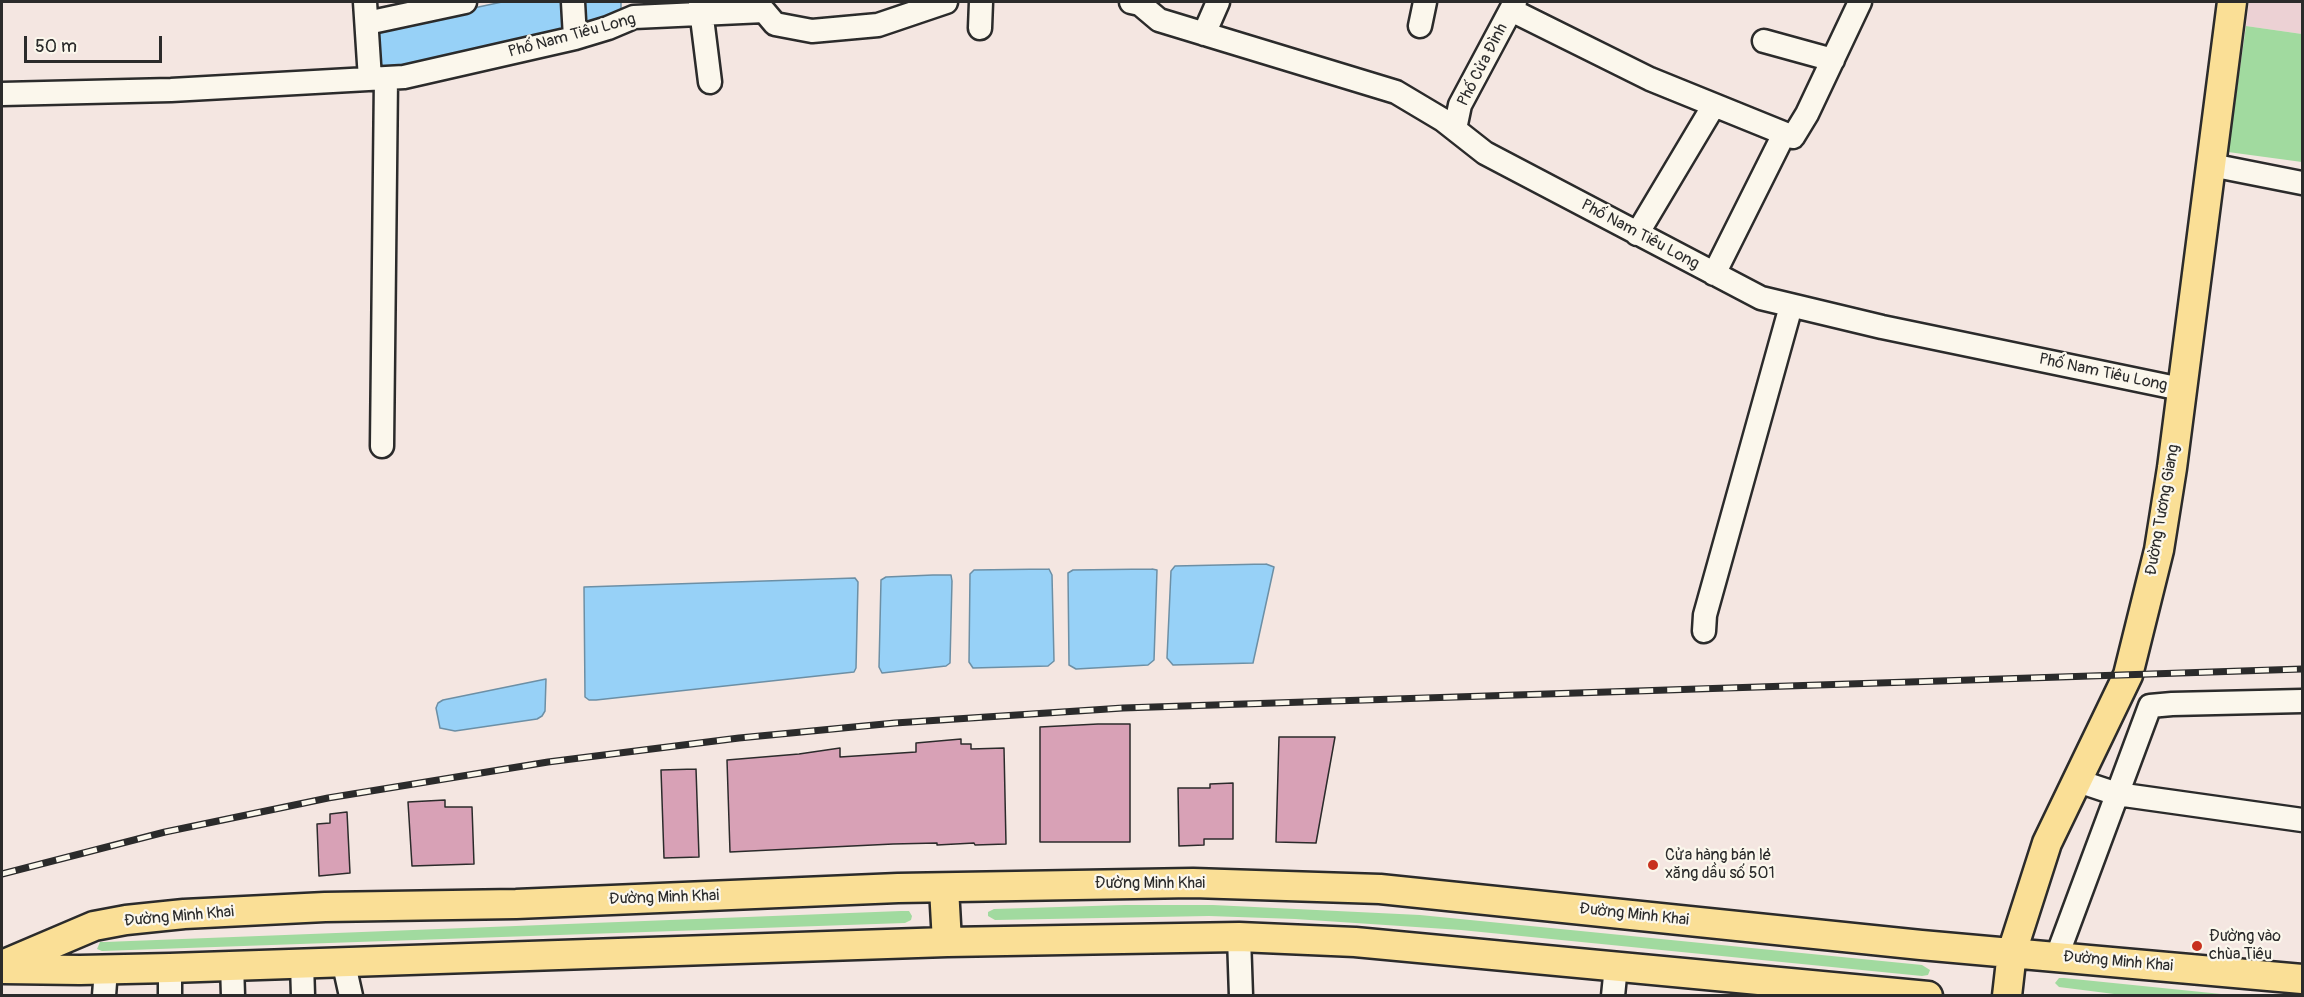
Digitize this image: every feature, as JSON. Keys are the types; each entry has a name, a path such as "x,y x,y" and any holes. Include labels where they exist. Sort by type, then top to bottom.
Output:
{"main road":[{"name":"Đường Tương Giang","path":"2007,996 2012,952 2047,843 2127,675 2140,632 2159,550 2172,468 2232,2"},
{"name":"Đường Minh Khai","path":"2,967 94,927 126,920 184,914 325,907 516,904 944,888 1193,883 1380,890 1910,944 2302,979"},
{"path":"944,888 947,942"},
{"name":"Đường Minh Khai","path":"2,967 105,982 170,982 232,964 747,950 947,942 1239,937 1355,942 1928,996"}],"street":[{"path":"382,446 378,79 366,12 465,2"},
{"path":"573,2 575,35"},
{"name":"Phố Nam Tiêu Long","path":"2,94 171,90 404,77 608,28 634,9 764,6 775,24 812,30 878,25 946,2"},
{"path":"980,28 981,2"},
{"name":"Phố Nam Tiêu Long","path":"1137,2 1159,20 1396,92 1443,120 1485,153 1761,298 1882,327 2181,389"},
{"path":"1204,34 1218,2"},
{"path":"1420,26 1425,2"},
{"path":"1513,6 1650,79 1793,137 1808,114 1833,60 1854,2"},
{"name":"Phố Cửa Đình","path":"1455,129 1460,105 1513,6"},
{"path":"701,8 710,82"},
{"path":"1764,41 1833,60"},
{"path":"1636,234 1714,105"},
{"path":"1714,274 1784,135"},
{"path":"2211,165 2302,183"},
{"path":"1704,631 1705,615 1791,306"},
{"path":"2057,956 2150,706 2302,702"},
{"path":"2078,781 2116,794 2302,820"},
{"path":"1239,937 1241,996"},
{"path":"343,960 351,996"},
{"path":"302,963 303,996"},
{"path":"232,964 233,996"},
{"path":"1613,996 1616,966"}],"shaded area":[{"path":"2249,2 2302,2 2302,34 2246,26"}],"green space":[{"path":"2246,26 2302,34 2302,162 2228,152"},
{"path":"1213,905 1420,915 1922,965 1930,970 1928,975 1922,976 1461,930 1295,919 1209,916 995,920 988,916 988,912 994,909"},
{"path":"909,911 912,916 911,920 905,923 102,951 97,949 100,942"},
{"path":"2059,978 2231,995 2122,995 2059,987 2055,983"}],"water":[{"path":"502,2 621,2 621,14 423,66 380,68 377,36 384,27"},
{"path":"1266,564 1274,567 1253,663 1173,665 1167,658 1171,571 1175,566"},
{"path":"1049,569 1052,575 1054,661 1048,666 973,668 969,662 970,574 974,570"},
{"path":"1073,570 1157,570 1154,660 1148,665 1076,669 1069,665 1068,573"},
{"path":"951,575 950,663 946,666 882,673 879,667 881,580 886,577"},
{"path":"855,578 858,582 856,668 854,672 596,700 589,700 585,697 584,587"},
{"path":"546,679 545,711 537,719 455,731 440,728 436,708 443,700"}],"building":[{"path":"1130,724 1130,842 1040,842 1040,727"},
{"path":"1279,737 1335,737 1316,843 1276,842"},
{"path":"961,739 961,744 971,744 971,749 1004,748 1006,844 893,844 730,852 727,760 840,748 840,757 916,752 916,743"},
{"path":"696,769 699,857 664,858 661,770"},
{"path":"1233,783 1233,839 1204,839 1204,845 1179,846 1178,788 1210,788 1210,784"},
{"path":"445,800 445,807 472,807 474,864 412,866 408,802"},
{"path":"347,812 350,873 319,876 317,824 330,823 330,814"}],"railway":[{"path":"2,874 165,832 328,798 548,762 739,738 895,723 1123,708 2302,669"}],"place":[{"name":"Cửa hàng bán lẻ xăng dầu số 501","path":"1653,865"},
{"name":"Đường vào chùa Tiêu","path":"2197,946"}]}
